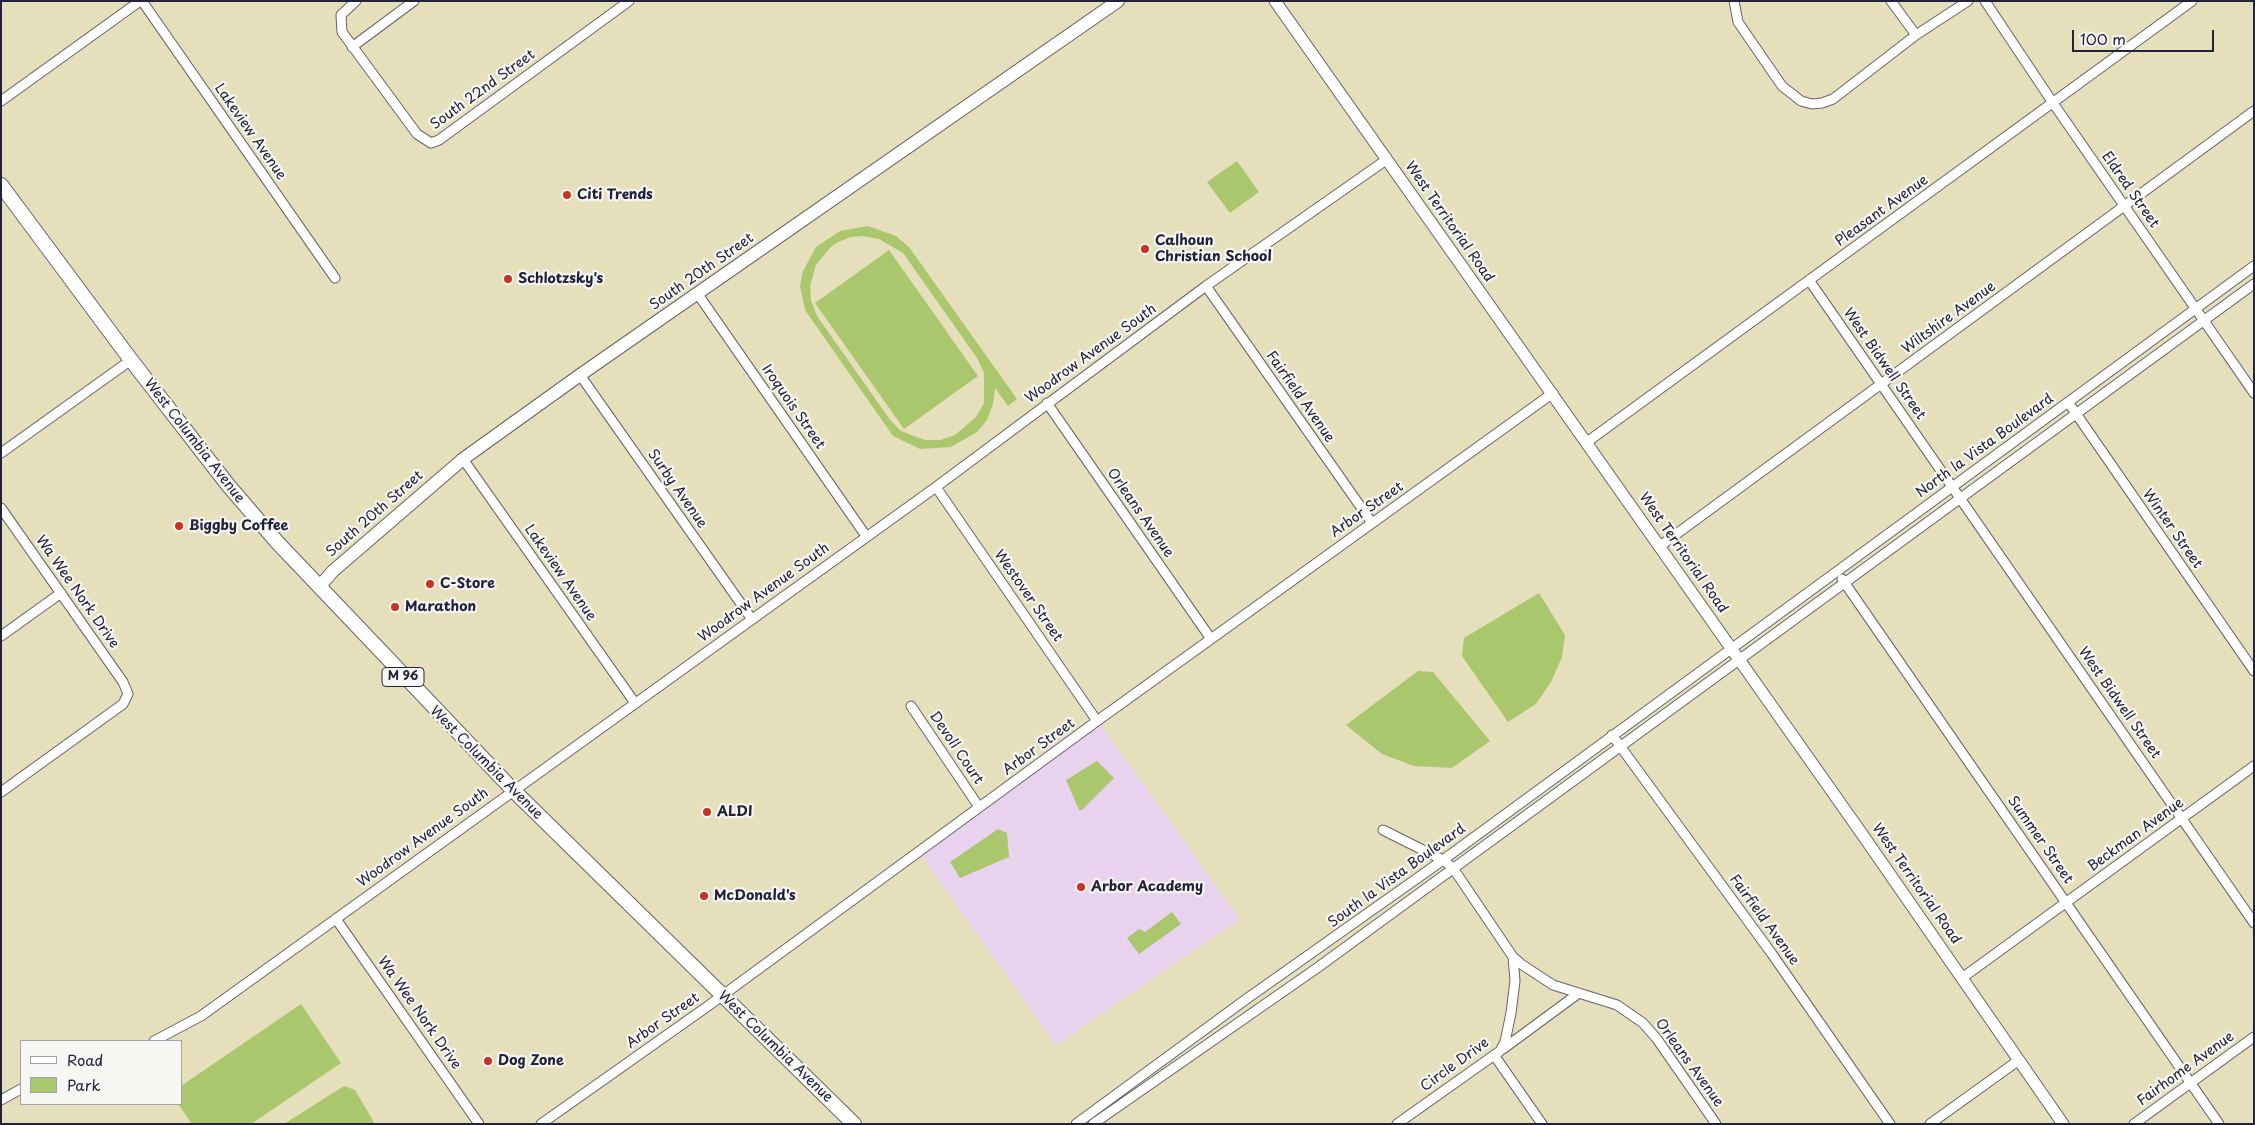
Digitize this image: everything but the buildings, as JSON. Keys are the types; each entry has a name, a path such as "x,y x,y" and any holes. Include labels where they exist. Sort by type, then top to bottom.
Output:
{"main road":[{"name":"South 20th Street","path":"318,587 333,570 463,458 1118,1"},
{"name":"West Columbia Avenue","path":"1,185 131,360 228,485 318,587 512,790 854,1124"}],"street":[{"path":"1,101 141,1"},
{"name":"Lakeview Avenue","path":"141,1 336,278"},
{"path":"356,1 341,15 340,22 342,32 352,47 414,1"},
{"name":"South 22nd Street","path":"352,47 417,134 431,143 439,140 629,1"},
{"name":"West Territorial Road","path":"1275,1 1740,659 2063,1124"},
{"path":"1734,1 1738,22 1782,86 1801,101 1812,104 1822,103 1833,98 1916,35 1968,1"},
{"path":"1892,1 1916,35"},
{"name":"Eldred Street","path":"1986,1 2053,103 2254,393"},
{"name":"Pleasant Avenue","path":"1587,442 2192,1"},
{"name":"Wiltshire Avenue","path":"1660,546 2254,111"},
{"name":"Woodrow Avenue South","path":"156,1040 201,1016 512,790 936,487 1046,403 1206,286 1386,160"},
{"name":"North la Vista Boulevard","path":"1732,648 2254,266"},
{"name":"West Bidwell Street","path":"1809,280 2254,923"},
{"name":"North la Vista Boulevard","path":"1740,659 2254,284"},
{"name":"Fairfield Avenue","path":"1206,286 1372,523"},
{"name":"Iroquois Street","path":"697,294 866,536"},
{"path":"1,453 131,360"},
{"name":"Surby Avenue","path":"580,375 751,618"},
{"name":"Arbor Street","path":"541,1124 1553,393"},
{"name":"Winter Street","path":"2068,402 2254,671"},
{"name":"Orleans Avenue","path":"1046,403 1211,639"},
{"name":"Lakeview Avenue","path":"463,458 635,703"},
{"name":"Westover Street","path":"936,487 1097,721"},
{"name":"Wa Wee Nork Drive","path":"1,508 123,682 128,694 123,704 1,792"},
{"name":"Summer Street","path":"1837,572 2219,1124"},
{"path":"1,636 61,593"},
{"name":"South la Vista Boulevard","path":"1076,1124 1244,1000 1443,860 1732,648"},
{"name":"South la Vista Boulevard","path":"1093,1124 1317,968 1740,659"},
{"name":"Devoll Court","path":"911,706 979,807"},
{"name":"Fairfield Avenue","path":"1612,735 1622,745 1772,954 1890,1124"},
{"name":"Beckman Avenue","path":"1962,978 2254,766"},
{"name":"Orleans Avenue","path":"1383,830 1443,860 1453,868 1513,957 1553,985 1617,1005 1643,1023 1657,1039 1716,1124"},
{"name":"Wa Wee Nork Drive","path":"336,919 479,1124"},
{"name":"Circle Drive","path":"1397,1124 1497,1053 1505,1042 1515,981 1513,957"},
{"path":"1542,1124 1497,1053 1579,993"},
{"name":"Fairhome Avenue","path":"2134,1124 2254,1037"},
{"path":"1930,1124 2019,1060"},
{"path":"1,1100 20,1090"}],"shaded area":[{"name":"Arbor Academy","path":"1101,725 1240,919 1056,1045 921,855"}],"green space":[{"path":"1237,161 1259,192 1230,213 1207,182"},
{"path":"868,226 896,236 909,247 1017,399 1008,406 995,388 993,404 987,420 977,432 951,447 920,449 893,436 805,310 800,286 803,271 816,247 840,231","holes":["863,236 879,239 903,253 977,358 984,373 984,403 976,417 955,435 940,440 925,440 901,431 891,421 817,316 811,301 810,286 816,265 831,247 851,237"]},
{"path":"889,250 978,376 904,429 815,303"},
{"path":"1539,593 1565,635 1562,657 1551,682 1536,704 1508,722 1462,656 1464,638"},
{"path":"1418,671 1433,672 1490,741 1452,768 1414,766 1382,754 1346,725"},
{"path":"1097,761 1114,778 1082,810 1079,810 1066,780"},
{"path":"998,829 1007,833 1009,857 960,878 950,862"},
{"path":"1172,912 1181,924 1139,954 1127,938 1139,929 1145,932"},
{"path":"301,1004 341,1063 251,1124 192,1124 179,1105 182,1105 182,1085"},
{"path":"344,1086 355,1090 375,1124 284,1124"}],"place":[{"name":"Citi Trends","path":"567,195"},
{"name":"Calhoun Christian School","path":"1145,249"},
{"name":"Schlotzsky's","path":"508,279"},
{"name":"Biggby Coffee","path":"179,526"},
{"name":"C-Store","path":"430,584"},
{"name":"Marathon","path":"395,607"},
{"name":"ALDI","path":"707,812"},
{"name":"Arbor Academy","path":"1081,887"},
{"name":"McDonald's","path":"704,896"},
{"name":"Dog Zone","path":"488,1061"}]}
